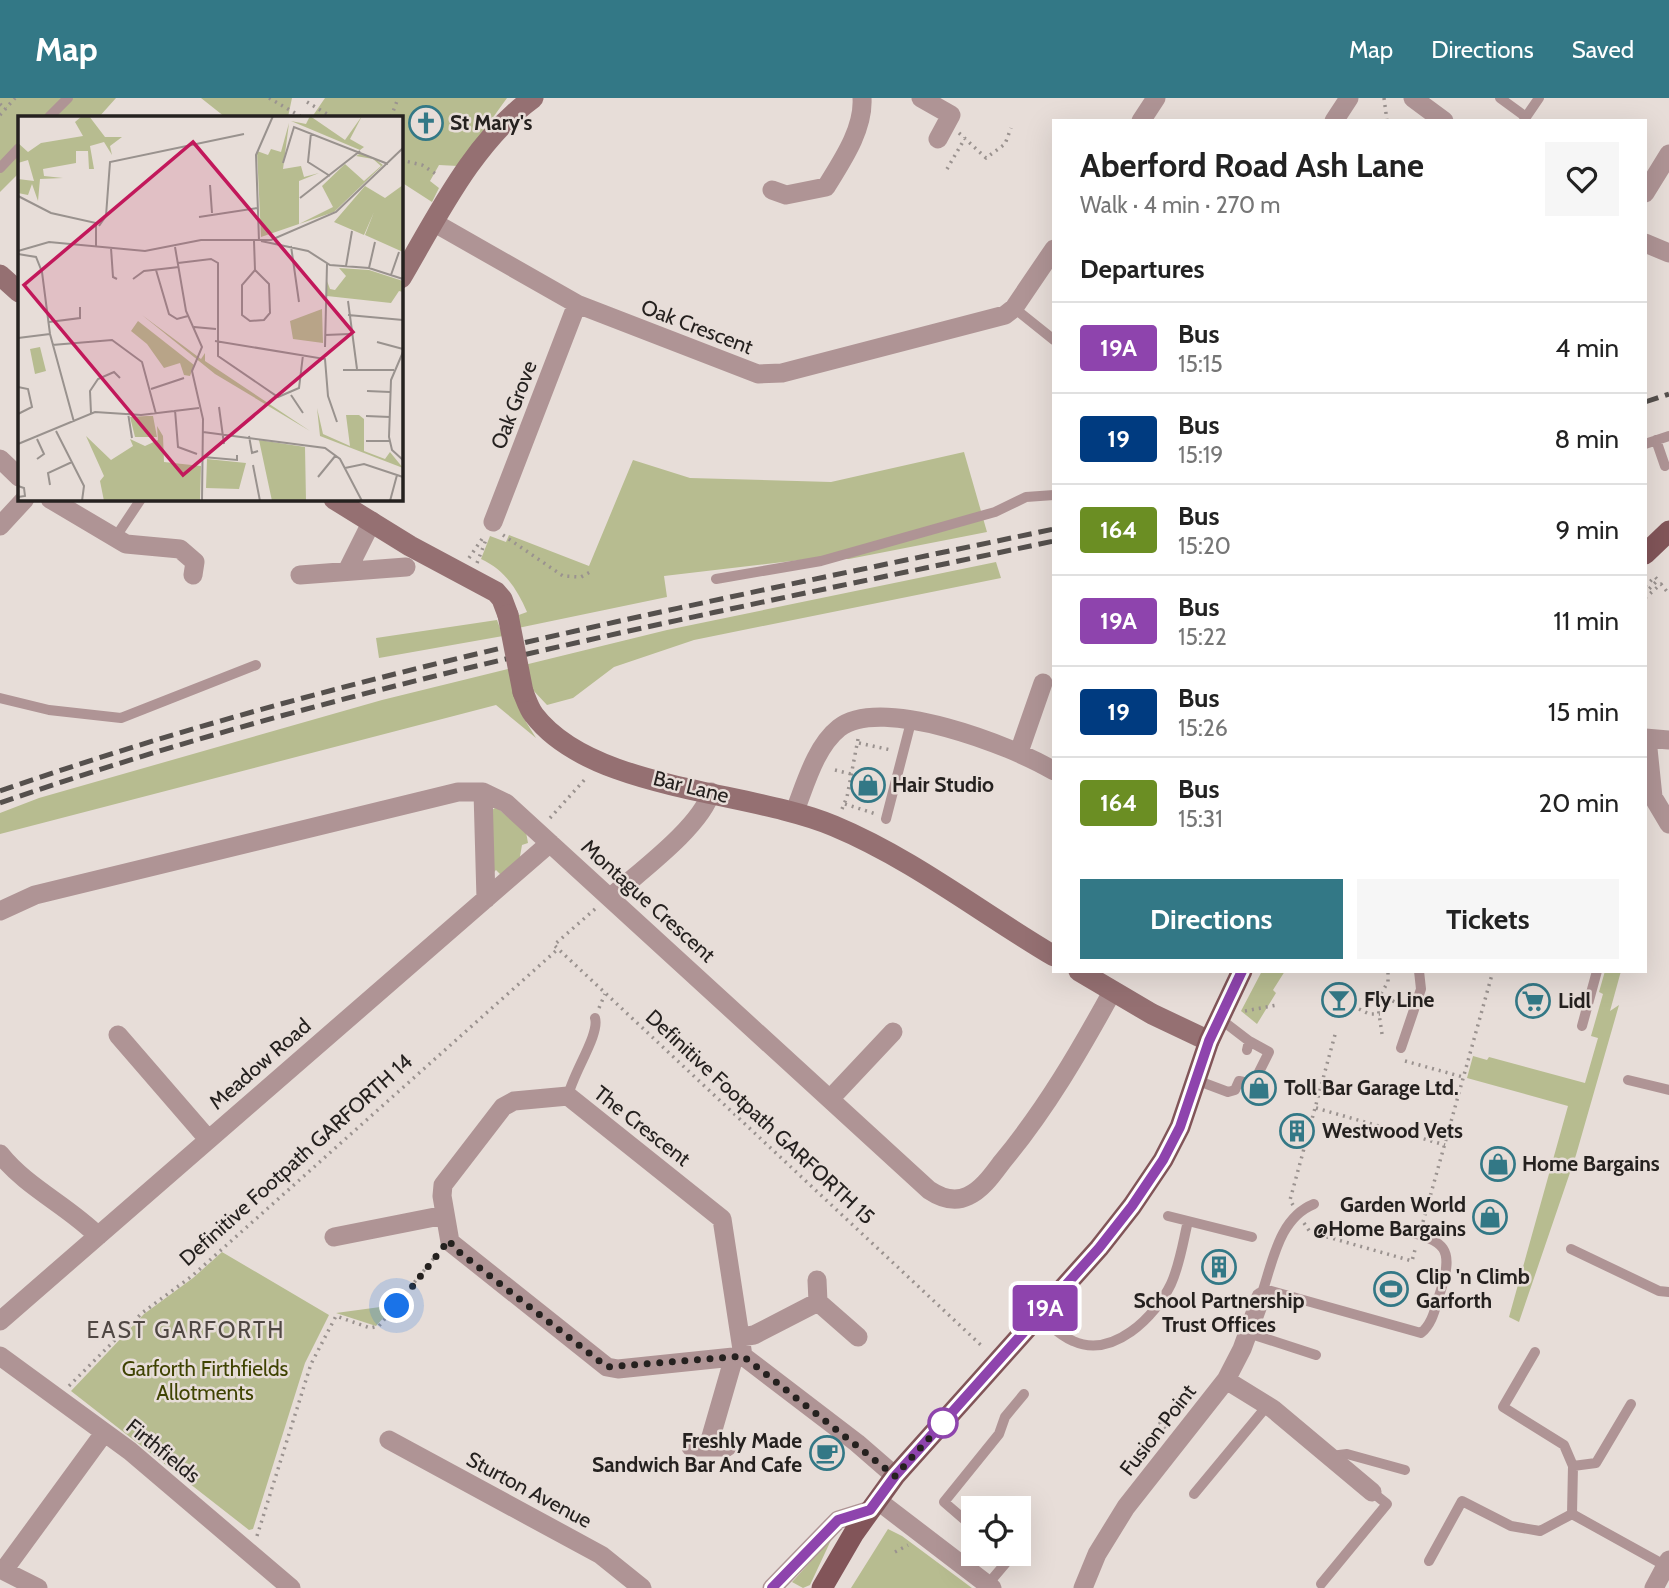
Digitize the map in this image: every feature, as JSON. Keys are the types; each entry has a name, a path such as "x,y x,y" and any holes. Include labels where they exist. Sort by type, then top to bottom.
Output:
{"main road":[{"path":"1647,551 1669,530"},
{"path":"822,1588 830,1570 895,1476 998,1362 1132,1206 1163,1160 1180,1127 1209,1041 1241,973"}],"street":[{"path":"402,276 456,186 502,124 533,98"},
{"path":"772,190 786,195 826,187 847,154 863,111 862,98"},
{"path":"921,98 949,119"},
{"path":"938,139 961,98"},
{"path":"1141,119 1156,98"},
{"path":"1335,119 1349,98"},
{"path":"1413,98 1441,119"},
{"path":"1647,190 1669,154"},
{"name":"Oak Crescent","path":"433,222 577,304 747,372 770,375 1000,317 1014,308"},
{"path":"1647,244 1669,253"},
{"path":"1014,308 1052,252"},
{"name":"Oak Grove","path":"493,522 577,304"},
{"path":"0,459 18,476"},
{"path":"0,526 24,500"},
{"path":"52,500 126,544 180,549 195,562 193,575"},
{"name":"Bar Lane","path":"336,500 410,546 471,577 502,599 508,615 523,692 534,715 573,749 600,762 832,825 902,859 1052,955"},
{"path":"346,571 372,521"},
{"path":"300,575 405,568"},
{"path":"1018,752 1043,683"},
{"path":"794,813 822,747 828,737 849,721 888,719 970,733 1018,752 1052,770"},
{"path":"1647,739 1669,740"},
{"path":"1647,747 1653,797 1669,824"},
{"path":"0,911 34,895 458,792 483,792 486,899"},
{"name":"Montague Crescent","path":"483,792 506,803 929,1190 948,1199 970,1196 990,1177 1049,1101 1112,992"},
{"path":"610,897 702,813 711,792"},
{"name":"Meadow Road","path":"0,1321 486,899 544,837"},
{"path":"1084,973 1112,992 1209,1041"},
{"path":"830,1099 893,1032"},
{"path":"118,1035 208,1139"},
{"name":"The Crescent","path":"449,1240 443,1185 503,1107 514,1101 568,1096 722,1219 739,1350"},
{"path":"0,1154 23,1177 63,1205 98,1236"},
{"path":"334,1237 445,1215"},
{"path":"449,1240 454,1248 607,1367 739,1350 895,1476"},
{"path":"817,1280 818,1302 858,1337"},
{"name":"Fusion Point","path":"1083,1588 1097,1554 1126,1507 1226,1380 1263,1293"},
{"path":"709,1447 739,1350 754,1335 818,1302"},
{"name":"Firthfields","path":"0,1356 104,1433 291,1588"},
{"path":"1226,1380 1268,1405 1373,1492"},
{"path":"38,1588 2,1569 104,1433"},
{"name":"Sturton Avenue","path":"389,1440 601,1555 642,1588"},
{"path":"772,1588 838,1520 873,1505 990,1586"},
{"path":"1654,1588 1667,1563"}],"lane":[{"path":"50,116 68,98"},
{"path":"1500,98 1525,119 1539,98"},
{"path":"0,168 18,149"},
{"path":"1014,308 1052,338"},
{"path":"1647,443 1669,436"},
{"path":"1656,440 1665,466"},
{"path":"716,579 821,561 995,512 1026,497 1052,495"},
{"path":"115,538 140,500"},
{"path":"0,698 49,710 121,718 256,665"},
{"path":"886,819 911,722"},
{"path":"1401,1048 1421,989 1419,973"},
{"path":"1582,1026 1596,973"},
{"path":"568,1096 575,1071 596,1034 596,1018"},
{"path":"1196,1080 1228,1091 1235,1090 1239,1081 1252,1084 1269,1052 1248,1045 1219,1018"},
{"path":"1628,1080 1669,1090"},
{"path":"1314,1204 1298,1213 1282,1233 1263,1293 1421,1333 1431,1322 1450,1265 1448,1255 1441,1247 1394,1227"},
{"path":"1168,1216 1252,1237"},
{"path":"1038,1316 1064,1336 1086,1345 1098,1346 1120,1338 1144,1320 1163,1297 1176,1270 1188,1222"},
{"path":"1571,1249 1659,1291 1669,1292"},
{"path":"1248,1333 1316,1355"},
{"path":"1535,1352 1503,1407 1564,1445 1573,1466 1572,1514"},
{"path":"961,1517 944,1502 999,1434 1006,1417 1024,1394"},
{"path":"1573,1466 1596,1463 1631,1404"},
{"path":"1194,1494 1268,1405"},
{"path":"1330,1457 1347,1454 1405,1470"},
{"path":"1321,1584 1387,1504 1373,1492"},
{"path":"1429,1561 1462,1501 1511,1526 1540,1531 1572,1514"},
{"path":"1572,1514 1667,1563"},
{"path":"990,1586 1004,1566"}],"path":[{"path":"0,115 15,98"},
{"path":"269,98 300,116"},
{"path":"1384,98 1387,119"},
{"path":"391,116 397,100"},
{"path":"307,102 330,116"},
{"path":"0,104 6,109"},
{"path":"949,119 986,158 1004,144 1011,128"},
{"path":"947,169 965,138"},
{"path":"402,160 422,164 456,186"},
{"path":"493,522 506,540 563,576 581,577 590,572"},
{"path":"471,577 493,522"},
{"path":"471,577 469,559 493,522"},
{"path":"1647,584 1655,577 1658,580 1647,594"},
{"path":"1647,594 1661,584 1669,594"},
{"path":"832,825 845,804 859,743 849,721"},
{"path":"859,743 904,752"},
{"path":"544,837 600,762"},
{"path":"835,770 851,774"},
{"path":"845,804 886,819"},
{"path":"558,949 554,946 610,897"},
{"name":"Definitive Footpath GARFORTH 15","path":"558,949 998,1362"},
{"name":"Definitive Footpath GARFORTH 14","path":"58,1397 142,1313 192,1276 558,949"},
{"path":"1382,1034 1379,996 1388,982 1388,973"},
{"path":"1336,1031 1290,1200 1310,1232 1412,1261 1492,973"},
{"path":"1373,993 1400,1004"},
{"path":"1219,1018 1277,1005"},
{"path":"1359,1009 1368,1014 1380,1014"},
{"path":"1398,1059 1464,1077"},
{"path":"1316,1108 1445,1144"},
{"path":"251,1555 311,1364 336,1316 370,1328 379,1326 449,1240"}],"green space":[{"path":"0,98 116,98 100,116 18,116 18,174 0,192"},
{"path":"201,98 292,98 288,116 224,116"},
{"path":"325,98 507,98 458,166 439,165 430,181 439,188 432,202 402,183 402,116 313,116"},
{"path":"964,452 987,532 849,559 809,559 664,576 667,597 518,628 516,616 527,612 519,596 497,569 481,559 490,536 506,542 509,535 589,566 633,460 690,478 831,482"},
{"path":"996,562 1001,578 694,640 614,667 573,698 547,705 531,688 523,717 536,738 496,705 0,834 0,813 39,798 382,700 667,630"},
{"path":"497,620 503,636 379,658 376,638"},
{"path":"496,807 526,832 528,843 522,845 519,862 501,875 496,870 493,873 491,811"},
{"path":"1261,973 1284,973 1273,990 1276,993 1257,1024 1241,1011"},
{"path":"1604,973 1620,973 1610,1011 1619,1005 1576,1155 1519,1322 1509,1317 1568,1106 1467,1078 1473,1056 1487,1060 1489,1057 1585,1083 1598,1038 1591,1036 1603,994 1599,992"},
{"name":"Garforth Firthfields Allotments","path":"222,1252 329,1315 305,1363 253,1529 249,1530 71,1391 144,1314 193,1278"},
{"path":"395,1305 376,1326 336,1313"},
{"path":"888,1529 902,1536 972,1588 851,1588"},
{"path":"832,1538 810,1585 803,1588 792,1582"}],"railway":[{"path":"1647,401 1669,394"},
{"path":"0,791 129,748 390,675 655,613 1052,529"},
{"path":"0,803 129,760 390,687 655,625 1052,541"}],"bus line":[{"name":"19A","path":"772,1588 838,1520 870,1510 895,1476 1099,1248 1132,1206 1163,1160 1180,1127 1209,1041 1241,973"}],"place":[{"name":"St Mary's","path":"426,123"},
{"name":"Hair Studio","path":"868,785"},
{"name":"Fly Line","path":"1339,1000"},
{"name":"Lidl","path":"1533,1001"},
{"name":"Toll Bar Garage Ltd.","path":"1259,1088"},
{"name":"Westwood Vets","path":"1297,1131"},
{"name":"Home Bargains","path":"1498,1164"},
{"name":"Garden World @Home Bargains","path":"1490,1217"},
{"name":"School Partnership Trust Offices","path":"1219,1267"},
{"name":"Clip 'n Climb Garforth","path":"1391,1289"},
{"name":"Freshly Made Sandwich Bar And Cafe","path":"827,1453"}],"district":[{"name":"EAST GARFORTH","path":"186,1330"}],"route":[{"path":"397,1306 449,1240 454,1248 607,1367 618,1369 743,1356 857,1443 895,1476 943,1423"}]}
